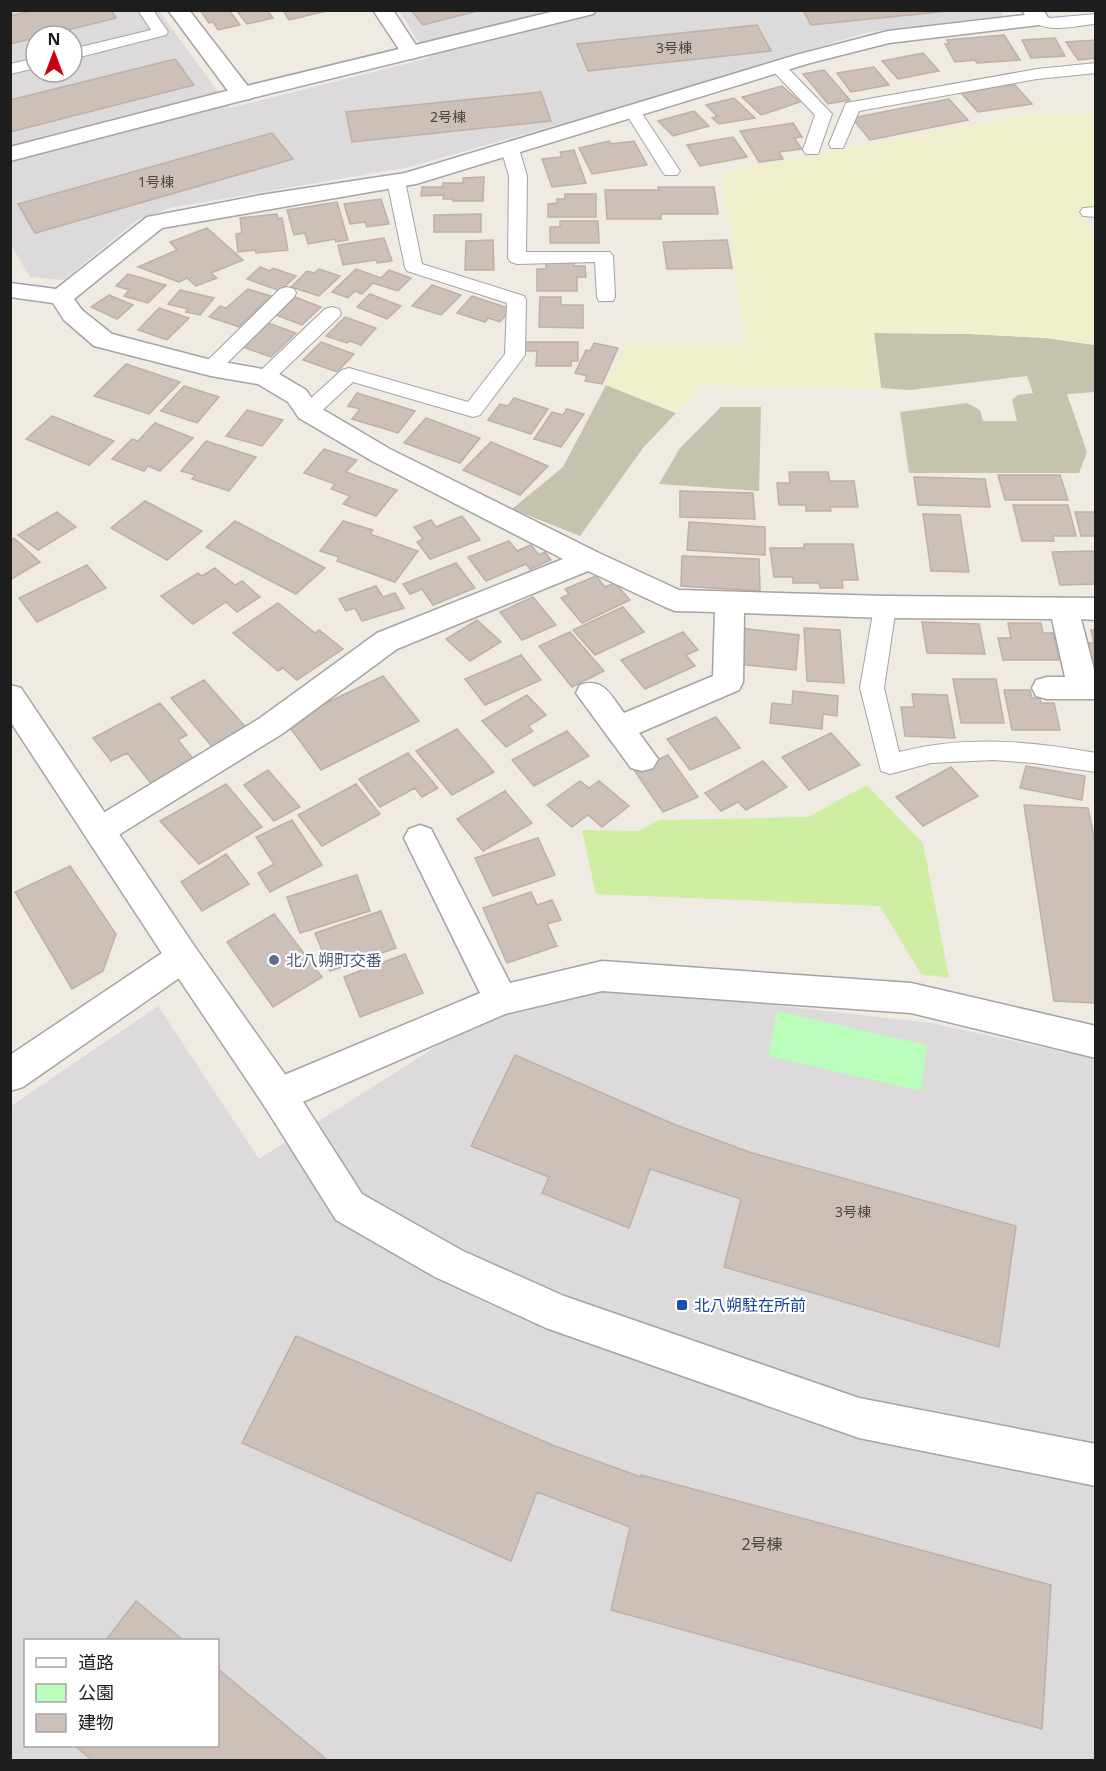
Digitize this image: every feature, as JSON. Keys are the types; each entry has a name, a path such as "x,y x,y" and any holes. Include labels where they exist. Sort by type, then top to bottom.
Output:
{"street":[{"path":"178,10 242,94"},
{"path":"383,10 411,53"},
{"path":"10,154 242,94 586,10"},
{"path":"61,297 155,222 261,202 396,181 888,36 1035,15"},
{"path":"10,290 61,297 74,315 103,340 211,368 265,377 297,396 308,412 381,455 589,560 675,600 1095,609"},
{"path":"101,830 271,726 387,642 589,560"},
{"path":"619,728 729,682 730,602"},
{"path":"1047,688 1089,688 1064,609"},
{"path":"591,693 642,759"},
{"path":"10,696 101,830 183,957 278,1095 349,1207 449,1264 560,1314 859,1418 1095,1465"},
{"path":"420,838 501,1000"},
{"path":"10,1075 183,957"},
{"path":"278,1095 501,1000 602,976 911,998 1095,1042"}],"lane":[{"path":"84,51 159,32 145,10"},
{"path":"1035,15 1048,23 1095,19"},
{"path":"778,67 824,114 812,150"},
{"path":"837,144 852,107 1037,74 1095,68"},
{"path":"633,112 671,171"},
{"path":"510,149 518,176 517,258 604,256 606,297"},
{"path":"308,412 349,374 473,410 515,355 517,300 414,267 396,181"},
{"path":"211,368 287,294"},
{"path":"265,377 332,313"},
{"path":"885,606 872,688 890,764 930,754 997,751 1059,756 1095,762"}],"shaded area":[{"path":"10,11 159,11 230,108 429,58 399,11 1003,11 1002,16 868,32 409,167 169,208 137,220 64,280 30,277 11,245"},
{"path":"874,333 1046,338 1095,345 1095,392 1067,394 1087,452 1079,473 909,473 900,412 967,403 980,410 983,421 1017,421 1012,400 1018,395 1033,393 1027,376 910,390 881,388"},
{"path":"606,385 676,413 643,448 580,536 512,509 563,467"},
{"path":"721,407 761,407 759,491 659,484 680,448"},
{"path":"608,986 931,1023 1095,1059 1095,1760 11,1760 11,1106 158,1006 259,1159 478,1020"}],"green space":[{"path":"1027,114 1095,115 1095,210 1083,210 1095,247 1095,345 1046,338 874,333 881,388 703,385 676,413 606,385 626,343 746,345 722,173"},
{"path":"867,785 923,843 949,978 921,974 880,906 596,894 582,830 638,831 659,820 808,817"},
{"path":"777,1011 927,1045 921,1091 768,1056"}],"building":[{"path":"35,10 111,10 116,18 84,26 84,24 24,24 24,41 10,44 10,16"},
{"path":"200,10 229,10 240,25 218,30 213,22 209,23"},
{"path":"236,10 267,10 273,18 247,24"},
{"path":"292,10 326,11 289,20 284,12"},
{"path":"411,10 481,10 423,25"},
{"path":"803,10 959,10 811,25"},
{"path":"757,25 771,51 588,71 577,44"},
{"path":"1004,35 1020,60 955,62 945,44 949,44 947,40"},
{"path":"1055,38 1065,56 1031,58 1022,40"},
{"path":"1096,40 1096,58 1078,60 1066,42"},
{"path":"923,53 939,71 898,79 882,61"},
{"path":"175,59 194,85 10,132 10,100 74,84 84,84 84,82"},
{"path":"874,67 889,85 851,92 837,73"},
{"path":"824,70 850,100 828,104 803,74"},
{"path":"1014,84 1032,104 978,112 961,93"},
{"path":"782,86 800,102 761,115 742,97"},
{"path":"541,92 551,121 352,142 346,112"},
{"path":"734,98 755,118 719,124 712,118 717,116 706,105"},
{"path":"949,99 968,120 870,140 852,118"},
{"path":"694,111 709,126 673,136 658,121"},
{"path":"793,123 802,137 794,138 802,149 779,152 783,159 759,162 740,131"},
{"path":"272,133 293,159 35,233 18,204"},
{"path":"733,137 747,157 700,166 687,145"},
{"path":"609,141 611,144 634,141 647,165 592,174 579,148"},
{"path":"574,150 586,183 552,187 542,159 562,157 560,152"},
{"path":"484,177 483,201 453,201 453,199 443,199 444,195 421,196 422,187 443,187 443,183 463,183 463,178"},
{"path":"658,187 714,187 718,214 661,214 661,219 607,219 605,190 659,190"},
{"path":"565,194 596,194 596,217 548,217 548,204 557,203 557,199 565,199"},
{"path":"381,199 389,224 367,227 365,222 350,224 344,204"},
{"path":"337,202 348,240 336,242 335,239 308,244 305,233 294,235 287,210"},
{"path":"277,214 278,219 282,218 288,250 238,252 236,234 242,233 240,218"},
{"path":"481,214 481,232 434,232 434,215"},
{"path":"560,221 598,221 599,243 550,243 550,227 560,227"},
{"path":"207,228 243,260 211,273 217,278 196,286 187,278 179,282 138,267 177,250 170,242"},
{"path":"384,238 392,261 377,263 376,260 343,265 338,245"},
{"path":"493,240 494,270 465,270 466,241"},
{"path":"727,240 732,268 667,269 663,242"},
{"path":"546,262 574,262 574,266 585,266 586,277 577,277 577,291 537,291 537,269 546,269"},
{"path":"260,267 270,271 273,268 296,276 280,291 247,279"},
{"path":"319,269 340,276 319,296 291,287 307,271 314,273"},
{"path":"356,269 381,278 389,270 411,278 398,291 373,283 362,294 355,291 348,298 332,292"},
{"path":"128,274 166,285 148,303 124,296 129,290 116,286"},
{"path":"432,285 461,295 441,315 412,306"},
{"path":"248,289 271,296 239,327 209,317 220,306 226,308"},
{"path":"180,290 214,298 200,315 186,312 188,309 168,304"},
{"path":"370,294 401,306 387,319 357,307"},
{"path":"109,295 133,305 117,319 91,307"},
{"path":"472,296 511,309 500,322 488,318 485,322 457,313"},
{"path":"295,297 321,307 302,325 276,315"},
{"path":"540,297 561,297 561,305 583,305 583,328 539,327"},
{"path":"159,308 189,318 167,340 138,330"},
{"path":"345,317 376,328 361,345 326,336"},
{"path":"268,323 296,333 271,357 243,347"},
{"path":"321,342 354,354 337,372 303,360"},
{"path":"522,342 578,342 578,361 571,361 571,366 536,366 537,351 522,351"},
{"path":"594,343 618,348 602,384 585,381 587,376 575,373 586,350 590,351"},
{"path":"126,364 180,382 149,414 94,396"},
{"path":"184,386 219,397 197,423 161,411"},
{"path":"357,393 415,411 398,433 352,419 360,409 348,406"},
{"path":"514,398 548,409 531,434 488,420 500,404 508,406"},
{"path":"567,409 584,414 561,447 534,439 552,412 563,415"},
{"path":"247,410 283,420 262,446 226,436"},
{"path":"52,416 114,441 89,465 26,439"},
{"path":"426,418 480,438 460,463 404,443"},
{"path":"155,423 193,438 160,471 148,466 144,471 112,459 132,439 138,441"},
{"path":"206,441 256,457 229,491 192,479 195,475 181,471"},
{"path":"491,442 548,466 520,495 463,470"},
{"path":"324,449 357,460 346,472 397,490 376,516 343,504 350,496 331,489 335,484 304,473"},
{"path":"789,472 828,472 830,481 854,481 858,507 830,507 831,511 806,511 806,505 779,505 777,483 790,483"},
{"path":"998,475 1060,475 1068,500 1005,500"},
{"path":"914,477 985,479 990,507 918,505"},
{"path":"680,491 753,493 755,519 680,517"},
{"path":"145,501 202,531 167,560 111,528"},
{"path":"1013,505 1068,505 1076,536 1053,536 1054,541 1022,541"},
{"path":"57,512 76,527 38,550 18,535"},
{"path":"1075,512 1096,512 1096,536 1081,536"},
{"path":"923,514 960,515 969,572 931,571"},
{"path":"462,516 480,540 430,559 417,542 423,539 414,527 431,520 436,527"},
{"path":"235,521 325,568 296,594 206,547"},
{"path":"343,521 373,530 370,534 418,551 395,582 337,561 339,557 320,551"},
{"path":"689,522 765,527 765,555 687,550"},
{"path":"14,538 40,562 10,580 10,540"},
{"path":"509,541 517,551 531,545 539,555 545,552 551,560 530,569 526,564 486,581 468,557"},
{"path":"804,544 853,544 858,580 842,580 843,588 820,588 819,583 793,583 793,577 774,577 770,548 804,548"},
{"path":"1094,551 1096,584 1060,585 1052,552"},
{"path":"682,556 759,559 760,591 681,586"},
{"path":"456,563 475,588 433,605 422,589 410,594 403,584"},
{"path":"87,565 106,588 37,622 19,598"},
{"path":"215,568 235,585 242,581 260,597 237,612 226,602 193,624 161,596 198,573 202,576"},
{"path":"596,576 605,587 615,583 630,600 582,623 561,598 569,594 565,589"},
{"path":"376,586 383,597 395,593 404,608 362,621 355,608 346,611 339,599"},
{"path":"533,597 556,625 522,640 500,612"},
{"path":"278,603 315,633 319,630 343,649 297,680 283,668 278,671 233,633"},
{"path":"623,607 644,632 595,655 573,630"},
{"path":"477,620 501,642 470,661 446,639"},
{"path":"922,622 979,624 985,654 927,653"},
{"path":"1008,623 1041,623 1043,633 1053,633 1059,660 1003,660 998,638 1011,638"},
{"path":"741,628 799,635 796,670 737,664"},
{"path":"804,628 840,630 844,683 807,681"},
{"path":"1091,630 1096,630 1096,666 1091,666 1084,643 1094,643"},
{"path":"570,632 604,671 572,687 539,646"},
{"path":"683,632 698,650 686,655 695,666 645,689 621,660"},
{"path":"521,655 541,680 485,705 465,679"},
{"path":"383,676 419,721 321,770 286,722"},
{"path":"953,679 996,679 1004,723 961,723"},
{"path":"204,680 249,731 215,750 171,698"},
{"path":"1004,690 1030,690 1032,698 1040,698 1041,703 1054,703 1060,730 1012,730"},
{"path":"793,691 838,696 837,716 823,714 822,729 770,723 772,703 792,705"},
{"path":"912,694 947,695 955,738 905,736 901,707 914,707"},
{"path":"527,695 546,715 528,726 533,731 506,747 482,721"},
{"path":"160,703 187,735 178,740 196,762 153,786 127,753 111,761 93,738"},
{"path":"716,717 740,748 690,770 667,739"},
{"path":"457,729 494,772 452,795 416,751"},
{"path":"567,731 589,756 534,786 512,760"},
{"path":"831,733 860,765 809,790 782,757"},
{"path":"408,753 438,788 422,797 415,788 380,807 359,779"},
{"path":"668,755 698,797 663,812 634,770"},
{"path":"763,761 787,787 746,810 738,802 721,811 705,793"},
{"path":"1026,766 1085,776 1082,800 1020,788"},
{"path":"951,767 978,796 923,826 896,797"},
{"path":"268,770 300,807 274,821 244,785"},
{"path":"580,781 589,788 599,781 629,806 602,827 588,815 572,827 547,805"},
{"path":"226,784 262,827 199,864 160,821"},
{"path":"356,784 380,814 322,846 298,815"},
{"path":"505,791 532,823 483,851 457,819"},
{"path":"1024,805 1088,808 1096,847 1096,1003 1054,1001"},
{"path":"292,820 322,865 270,892 258,873 274,864 256,837"},
{"path":"538,838 555,875 493,896 475,858"},
{"path":"226,854 249,884 202,911 181,882"},
{"path":"70,866 116,934 103,971 72,989 15,892"},
{"path":"357,875 370,911 300,933 287,897"},
{"path":"531,892 537,905 552,900 561,920 547,924 557,946 507,963 483,908"},
{"path":"381,911 396,948 330,971 315,933"},
{"name":"北八朔町交番","path":"274,914 322,977 273,1007 227,942"},
{"path":"405,954 423,993 360,1017 344,977"},
{"path":"515,1055 671,1123 752,1153 1016,1226 999,1347 724,1267 741,1199 650,1169 629,1228 542,1193 549,1177 471,1146"},
{"path":"296,1336 555,1446 641,1477 641,1475 1051,1585 1042,1729 611,1610 630,1527 537,1492 511,1561 242,1443"},
{"path":"136,1601 182,1639 107,1639"},
{"path":"219,1670 327,1760 92,1760 76,1747 219,1747"}],"place":[{"name":"北八朔町交番","path":"274,960"},
{"name":"北八朔駐在所前","path":"682,1305"}]}
